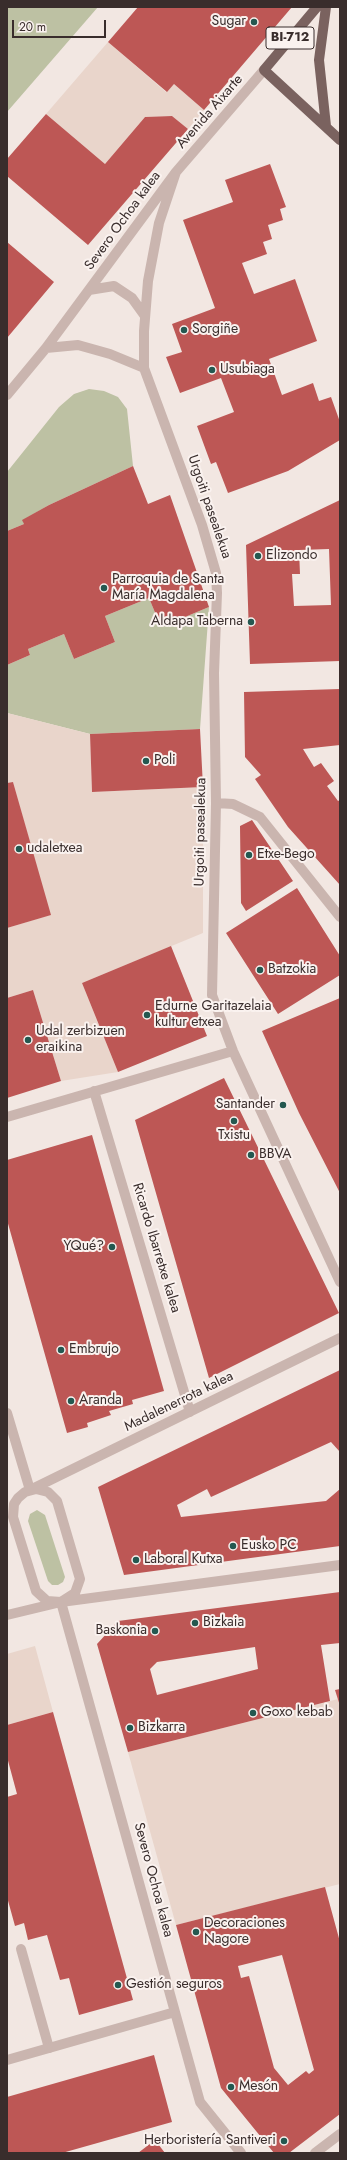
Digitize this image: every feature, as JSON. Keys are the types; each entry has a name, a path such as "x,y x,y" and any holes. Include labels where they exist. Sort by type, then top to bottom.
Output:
{"main road":[{"name":"BI-712","path":"316,7 264,70 340,140"},
{"path":"326,7 319,60 326,126"}],"street":[{"name":"Avenida Aixarte","path":"176,172 264,70"},
{"name":"Severo Ochoa kalea","path":"7,395 46,348 176,172"},
{"name":"Severo Ochoa kalea","path":"144,368 145,316 148,280 159,223 176,172"},
{"name":"Severo Ochoa kalea","path":"89,290 114,286 132,298 145,316"},
{"path":"46,348 78,345 110,354 144,368"},
{"name":"Urgoiti pasealekua","path":"144,368 202,525 216,573 217,593 214,673 216,802 212,995 232,1051 340,1282"},
{"path":"216,802 233,804 260,817 340,917"},
{"path":"7,1116 232,1051"},
{"name":"Ricardo Ibarretxe kalea","path":"94,1091 190,1412"},
{"name":"Madalenerrota kalea","path":"30,1490 340,1338"},
{"path":"7,1413 30,1490"},
{"path":"7,1501 18,1498 30,1490 36,1489 48,1492 57,1501 80,1579 75,1593 70,1598 61,1602 47,1601 36,1591 13,1517 14,1504 18,1498"},
{"path":"7,1615 61,1602 340,1565"},
{"name":"Severo Ochoa kalea","path":"61,1602 200,2102 241,2153"},
{"path":"21,1949 49,2048"},
{"path":"7,2060 175,2012"},
{"path":"315,2153 340,2134"}],"green space":[{"path":"7,7 98,7 7,112"},
{"path":"89,389 104,391 118,397 127,409 133,466 49,505 23,520 24,524 7,531 7,472 59,407 74,394"},
{"path":"149,598 161,627 209,607 200,729 90,734 7,713 7,665 30,655 28,649 64,634 74,659 115,642 105,616"},
{"path":"37,1510 45,1515 65,1577 63,1582 58,1585 52,1585 48,1581 28,1521 30,1514"}],"shaded area":[{"path":"108,42 166,92 174,84 204,110 188,129 172,116 145,117 105,164 46,114"},
{"path":"7,713 90,734 92,792 203,787 203,933 82,983 118,1072 61,1081 33,990 7,998 7,928 50,915 13,782 7,783"},
{"path":"35,1646 53,1712 7,1725 7,1654"},
{"path":"338,1699 340,1708 340,1884 176,1925 128,1752"}],"building":[{"path":"138,7 292,7 204,110 174,84 167,92 108,42"},
{"path":"46,114 105,164 145,117 172,116 188,129 88,245 7,176 7,159"},
{"path":"270,164 286,207 280,209 283,220 268,225 272,239 263,242 267,254 242,263 254,294 295,279 317,341 269,359 282,395 313,383 319,401 331,397 340,422 340,440 288,471 228,493 216,462 211,464 197,426 234,412 221,378 180,393 166,357 182,352 172,324 215,308 183,220 233,202 225,180"},
{"path":"7,242 54,282 7,338"},
{"name":"Parroquia de Santa María Magdalena","path":"133,466 148,504 170,495 209,607 161,627 149,598 105,616 115,642 74,659 64,634 28,649 30,655 7,665 7,531 24,524 22,520 49,505"},
{"path":"340,500 340,661 250,664 246,545","holes":["329,549 331,605 294,606 292,574 300,574 299,550"]},
{"path":"340,689 340,745 303,749 314,767 321,763 334,781 327,786 338,801 340,800 340,885 288,827 255,779 261,775 245,757 244,692"},
{"name":"Poli","path":"200,729 203,787 92,792 90,734"},
{"name":"udaletxea","path":"13,782 51,915 7,928 7,783"},
{"path":"252,820 293,881 246,911 241,903 240,826"},
{"path":"297,888 340,956 340,975 278,1014 226,933"},
{"name":"Edurne Garitazelaia kultur etxea","path":"171,946 207,1036 118,1072 82,983"},
{"name":"Udal zerbizuen eraikina","path":"33,990 61,1081 7,1098 7,998"},
{"path":"340,998 340,1193 299,1113 262,1031"},
{"path":"224,1078 339,1313 209,1378 135,1120"},
{"path":"92,1135 164,1391 132,1400 133,1404 109,1411 111,1415 87,1423 88,1427 67,1433 7,1220 7,1160"},
{"path":"340,1370 340,1452 331,1442 211,1497 207,1489 177,1505 181,1517 326,1501 340,1489 340,1546 124,1575 98,1487"},
{"path":"340,1592 340,1643 321,1645 330,1701 128,1752 97,1644 118,1621","holes":["255,1647 258,1669 157,1695 150,1669 157,1662"]},
{"path":"340,1689 340,1706 335,1690"},
{"path":"53,1712 133,2000 79,2015 69,1978 60,1980 47,1935 28,1940 24,1923 15,1926 7,1897 7,1797 17,1794 7,1757 7,1725"},
{"path":"325,1887 340,1942 340,2114 289,2153 274,2153 221,2088 176,1925","holes":["282,1955 314,2070 309,2074 306,2071 288,2085 274,2068 249,1976 241,1978 238,1966"]},
{"path":"154,2055 172,2122 62,2153 7,2153 7,2097"},
{"path":"155,2140 165,2153 138,2153"}],"place":[{"name":"Sugar","path":"254,22"},
{"name":"Sorgiñe","path":"184,330"},
{"name":"Usubiaga","path":"212,370"},
{"name":"Elizondo","path":"258,556"},
{"name":"Parroquia de Santa María Magdalena","path":"104,588"},
{"name":"Aldapa Taberna","path":"251,622"},
{"name":"Poli","path":"146,761"},
{"name":"udaletxea","path":"19,849"},
{"name":"Etxe-Bego","path":"249,855"},
{"name":"Batzokia","path":"260,970"},
{"name":"Edurne Garitazelaia kultur etxea","path":"147,1015"},
{"name":"Udal zerbizuen eraikina","path":"28,1040"},
{"name":"Santander","path":"283,1105"},
{"name":"Txistu","path":"234,1121"},
{"name":"BBVA","path":"251,1155"},
{"name":"YQué?","path":"112,1247"},
{"name":"Embrujo","path":"61,1350"},
{"name":"Aranda","path":"71,1401"},
{"name":"Eusko PC","path":"233,1546"},
{"name":"Laboral Kutxa","path":"136,1560"},
{"name":"Bizkaia","path":"195,1623"},
{"name":"Baskonia","path":"155,1631"},
{"name":"Goxo kebab","path":"253,1713"},
{"name":"Bizkarra","path":"130,1728"},
{"name":"Decoraciones Nagore","path":"196,1932"},
{"name":"Gestión seguros","path":"118,1985"},
{"name":"Mesón","path":"231,2087"},
{"name":"Herboristería Santiveri","path":"284,2141"}]}
